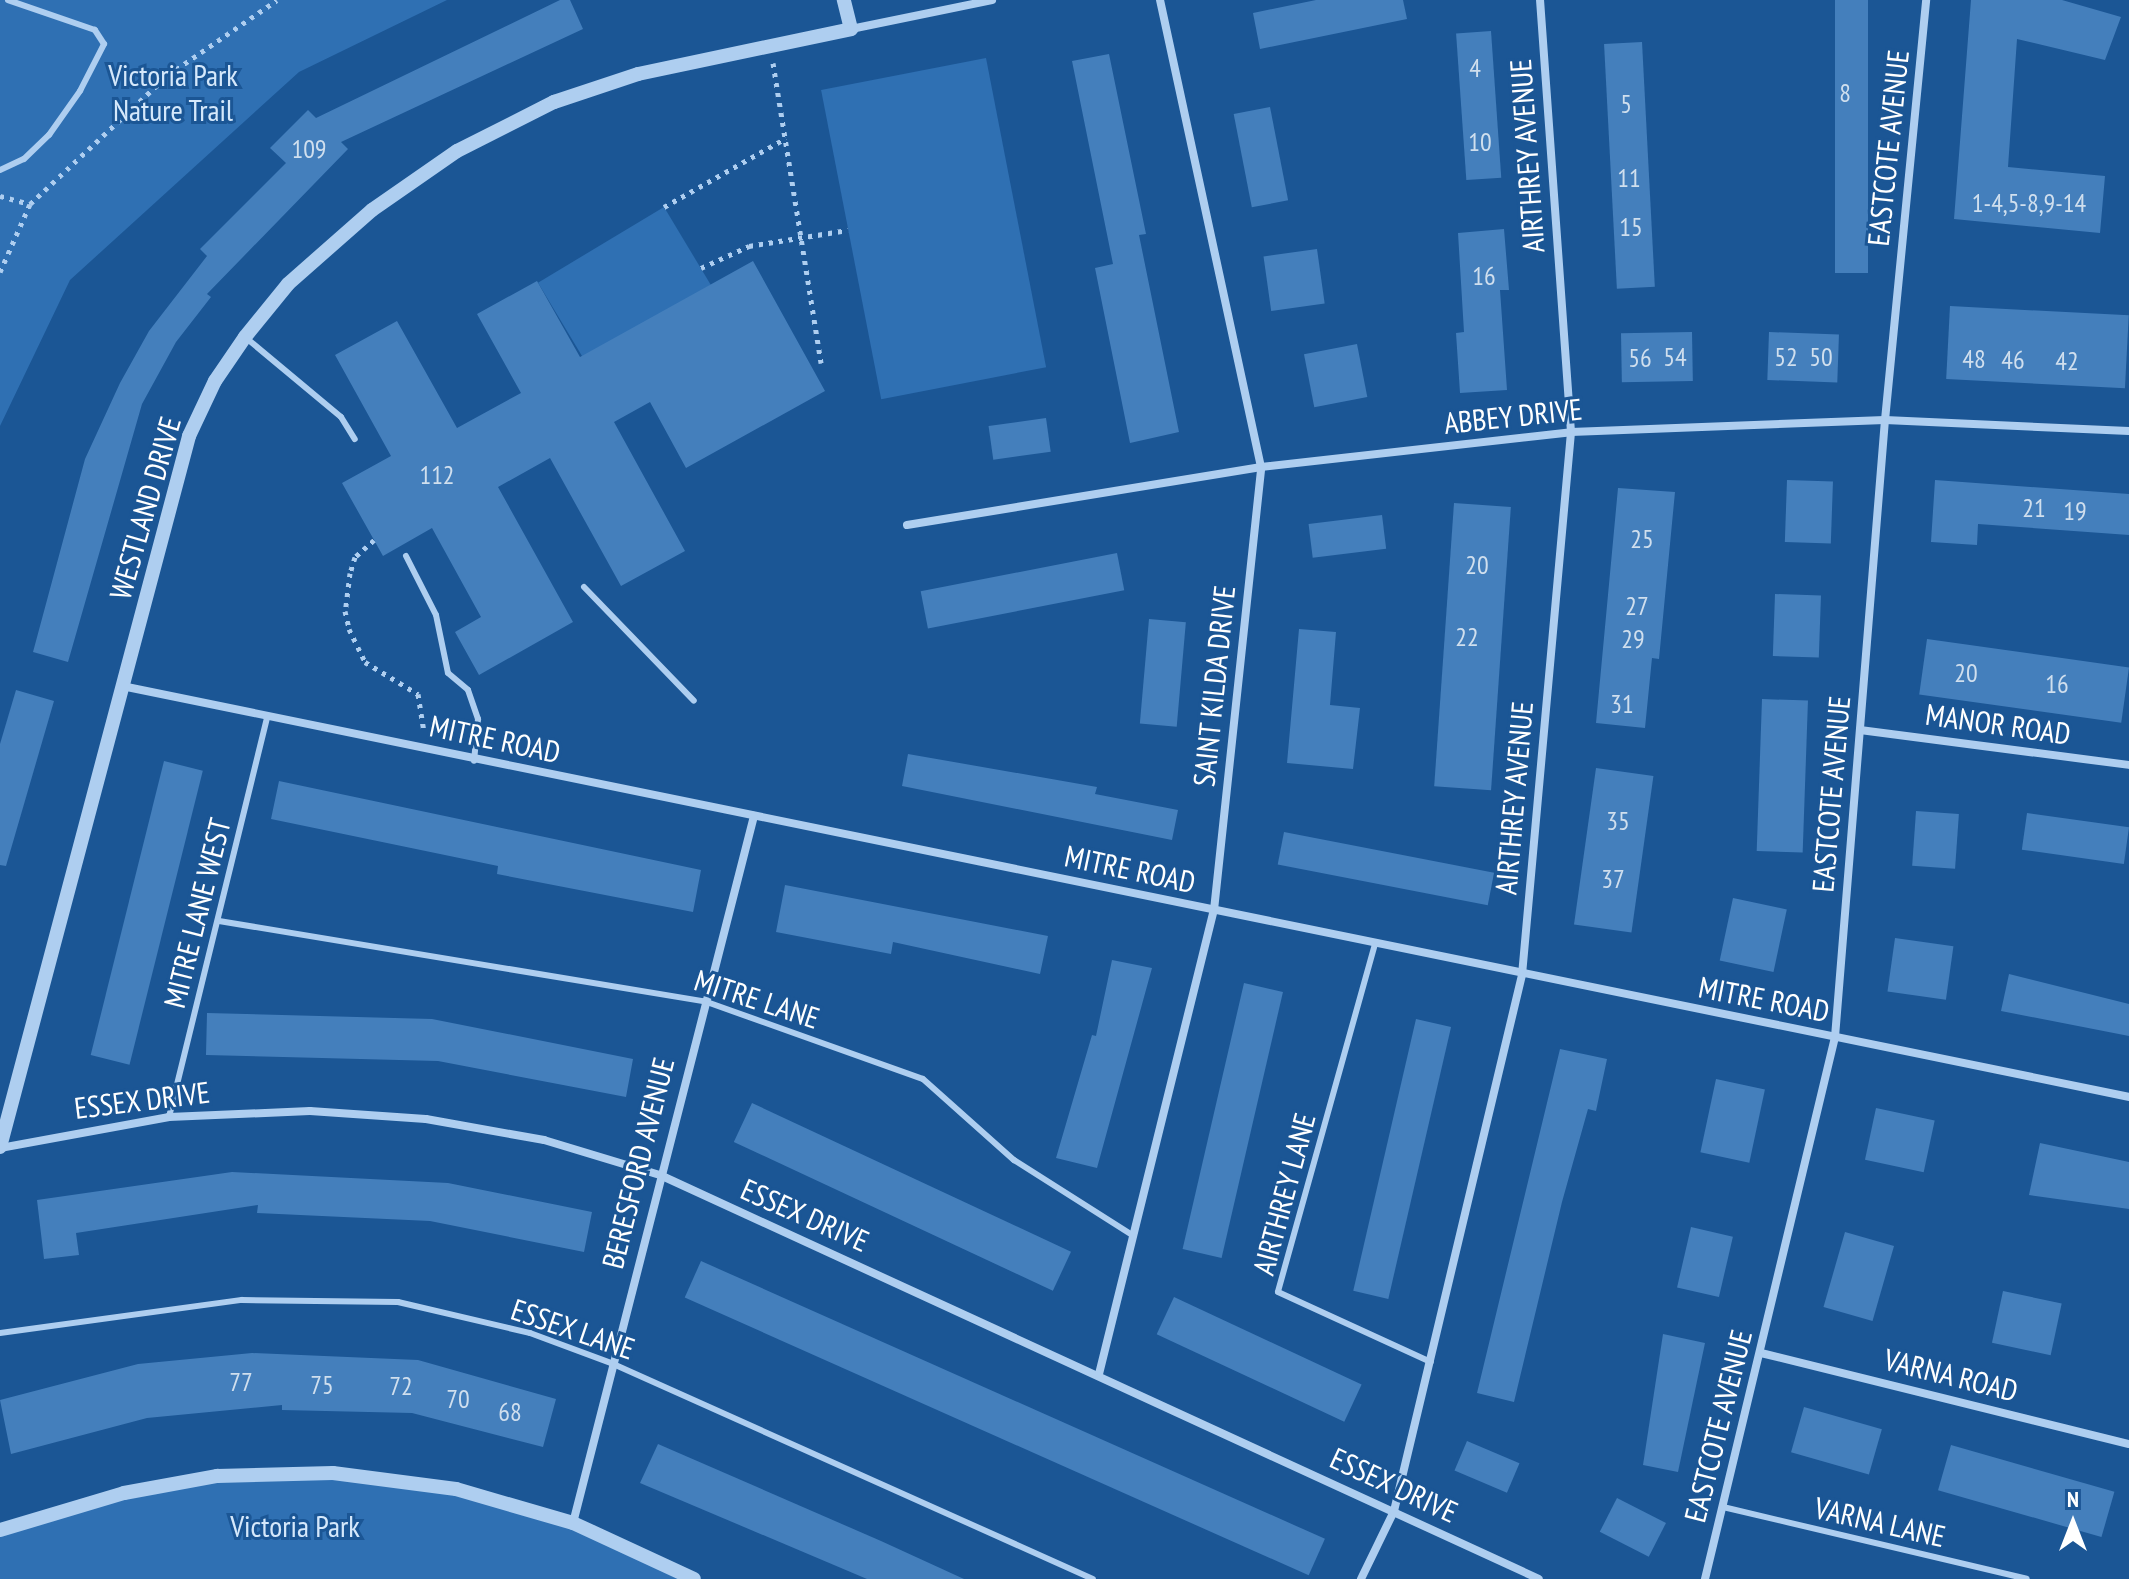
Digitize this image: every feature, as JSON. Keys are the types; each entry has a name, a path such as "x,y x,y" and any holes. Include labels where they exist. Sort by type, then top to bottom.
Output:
{"street":[{"path":"844,0 851,29"},
{"name":"WESTLAND DRIVE","path":"0,1148 189,436 215,381 245,337 288,284 372,210 457,151 554,102 596,88 770,46 992,0"},
{"name":"SAINT KILDA DRIVE","path":"1099,1374 1214,910 1261,467 1160,0"},
{"name":"AIRTHREY AVENUE","path":"1361,1579 1394,1511 1432,1363 1522,975 1571,432 1540,0"},
{"name":"EASTCOTE AVENUE","path":"1705,1579 1835,1037 1885,420 1926,0"},
{"name":"ABBEY DRIVE","path":"907,525 1261,467 1571,432 1885,420 2129,431"},
{"name":"MITRE ROAD","path":"121,685 267,719 2129,1097"},
{"name":"MANOR ROAD","path":"1860,730 2129,765"},
{"name":"BERESFORD AVENUE","path":"573,1523 611,1363 754,816"},
{"name":"ESSEX DRIVE","path":"0,1148 169,1117 310,1111 426,1119 544,1140 660,1175 1099,1374 1539,1579"},
{"name":"VARNA ROAD","path":"1761,1353 2129,1444"},
{"path":"0,1530 124,1493 217,1476 333,1473 456,1489 573,1523 694,1579"}],"lane":[{"path":"0,170 24,159 49,135 80,91 104,44 95,30 8,0"},
{"path":"245,337 341,417 355,439"},
{"path":"406,556 436,615 448,673 468,690 478,719 474,761"},
{"path":"584,587 694,701"},
{"name":"MITRE LANE WEST","path":"169,1117 267,719"},
{"name":"MITRE LANE","path":"219,921 704,1001 923,1079 1014,1160 1132,1235"},
{"name":"AIRTHREY LANE","path":"1375,944 1278,1292 1432,1363"},
{"name":"ESSEX LANE","path":"0,1333 242,1300 398,1302 530,1333 611,1363 1093,1579"},
{"name":"VARNA LANE","path":"1723,1507 2027,1579"}],"path":[{"path":"0,272 30,204 168,75 277,0"},
{"path":"770,46 821,363"},
{"path":"664,207 786,138"},
{"path":"0,196 30,204"},
{"path":"701,268 749,246 848,230"},
{"path":"374,540 355,557 350,573 345,611 349,629 365,662 418,694 425,749"}],"green space":[{"name":"Victoria Park Nature Trail","path":"0,0 447,0 299,72 70,280 0,426"},
{"path":"986,58 1046,367 881,399 821,90"},
{"path":"664,207 711,285 585,361 538,283"},
{"name":"Victoria Park","path":"333,1473 456,1489 573,1523 689,1579 0,1579 0,1530 217,1476"}],"building":[{"path":"560,0 570,0 583,29 341,142 348,149 207,294 211,297 176,342 142,404 68,662 33,652 85,459 120,383 149,331 207,256 200,249 286,163 270,148 308,110 316,118"},
{"path":"1316,0 1403,0 1407,19 1260,49 1253,13"},
{"path":"1835,0 1868,0 1868,273 1835,273"},
{"path":"1971,0 2062,0 2121,17 2105,60 2017,39 2008,167 2105,176 2100,233 1954,219"},
{"path":"1491,31 1501,178 1466,180 1456,33"},
{"path":"1642,42 1655,287 1617,289 1604,44"},
{"path":"1109,54 1146,234 1139,235 1179,432 1130,443 1095,268 1113,264 1072,61"},
{"path":"1270,107 1288,200 1252,207 1234,114"},
{"path":"1504,229 1509,290 1500,290 1507,390 1460,393 1456,333 1464,332 1458,233"},
{"path":"1317,249 1325,303 1271,311 1264,257"},
{"path":"753,261 825,391 686,468 650,402 614,422 685,551 621,586 550,458 498,487 573,622 479,675 455,632 481,617 432,528 383,556 342,483 391,456 335,355 397,321 457,428 521,393 477,314 537,281 580,357"},
{"path":"1950,306 2129,315 2125,388 1946,379"},
{"path":"1692,332 1693,381 1622,382 1621,333"},
{"path":"1769,332 1839,334 1837,382 1767,380"},
{"path":"1357,344 1367,397 1314,407 1304,354"},
{"path":"1046,418 1051,452 993,460 989,426"},
{"path":"1787,480 1833,482 1831,544 1785,542"},
{"path":"1935,480 2129,494 2129,535 1978,524 1977,545 1931,542"},
{"path":"1618,488 1675,492 1659,659 1652,658 1645,728 1596,723"},
{"path":"1454,503 1511,507 1491,790 1434,786"},
{"path":"1382,515 1386,549 1313,558 1309,524"},
{"path":"1117,553 1124,590 928,628 921,591"},
{"path":"1775,594 1821,596 1819,658 1773,656"},
{"path":"1149,619 1186,622 1177,727 1140,724"},
{"path":"1299,629 1336,632 1330,705 1360,708 1353,769 1287,763"},
{"path":"1927,639 2129,667 2121,723 1919,694"},
{"path":"16,690 54,701 6,866 0,865 0,744"},
{"path":"1762,699 1808,701 1803,853 1757,851"},
{"path":"908,754 1097,787 1095,794 1178,810 1172,840 902,786"},
{"path":"164,761 203,771 130,1065 91,1055"},
{"path":"1596,768 1653,776 1631,933 1574,924"},
{"path":"279,781 701,870 693,912 497,874 498,866 271,819"},
{"path":"1916,811 1959,814 1955,869 1912,866"},
{"path":"2027,813 2129,827 2124,864 2022,850"},
{"path":"1284,832 1494,873 1488,905 1278,864"},
{"path":"785,885 1048,936 1040,974 893,942 891,954 776,932"},
{"path":"1733,898 1787,909 1773,972 1720,961"},
{"path":"1895,938 1953,946 1946,1000 1887,991"},
{"path":"1112,960 1152,968 1097,1168 1056,1158 1092,1035 1096,1036"},
{"path":"2009,974 2129,1004 2129,1036 2001,1011"},
{"path":"1244,983 1283,992 1222,1258 1183,1249"},
{"path":"207,1013 432,1019 633,1059 626,1097 438,1061 206,1055"},
{"path":"1416,1019 1451,1027 1388,1299 1353,1291"},
{"path":"1560,1049 1607,1059 1596,1111 1588,1109 1562,1202 1514,1402 1477,1393"},
{"path":"1716,1079 1765,1089 1749,1163 1700,1152"},
{"path":"752,1103 1071,1252 1053,1291 734,1142"},
{"path":"1876,1108 1935,1120 1924,1172 1865,1160"},
{"path":"2040,1143 2129,1162 2129,1209 2029,1195"},
{"path":"232,1172 448,1183 592,1212 584,1252 430,1221 257,1213 258,1205 76,1233 79,1255 44,1259 37,1200"},
{"path":"1691,1227 1733,1237 1719,1297 1677,1287"},
{"path":"1845,1232 1894,1246 1873,1321 1824,1307"},
{"path":"701,1261 1325,1539 1309,1575 685,1298"},
{"path":"2003,1291 2062,1303 2051,1355 1992,1343"},
{"path":"1174,1297 1362,1384 1344,1422 1157,1334"},
{"path":"1663,1334 1705,1343 1678,1472 1643,1465"},
{"path":"252,1353 418,1360 556,1399 543,1447 412,1413 282,1410 282,1405 147,1418 11,1454 0,1400 138,1364"},
{"path":"1804,1407 1882,1429 1869,1475 1791,1452"},
{"path":"1467,1441 1519,1463 1507,1493 1454,1470"},
{"path":"658,1444 964,1579 867,1579 640,1483"},
{"path":"1951,1445 2114,1492 2101,1537 1938,1490"},
{"path":"1617,1498 1666,1523 1649,1557 1600,1532"}]}
